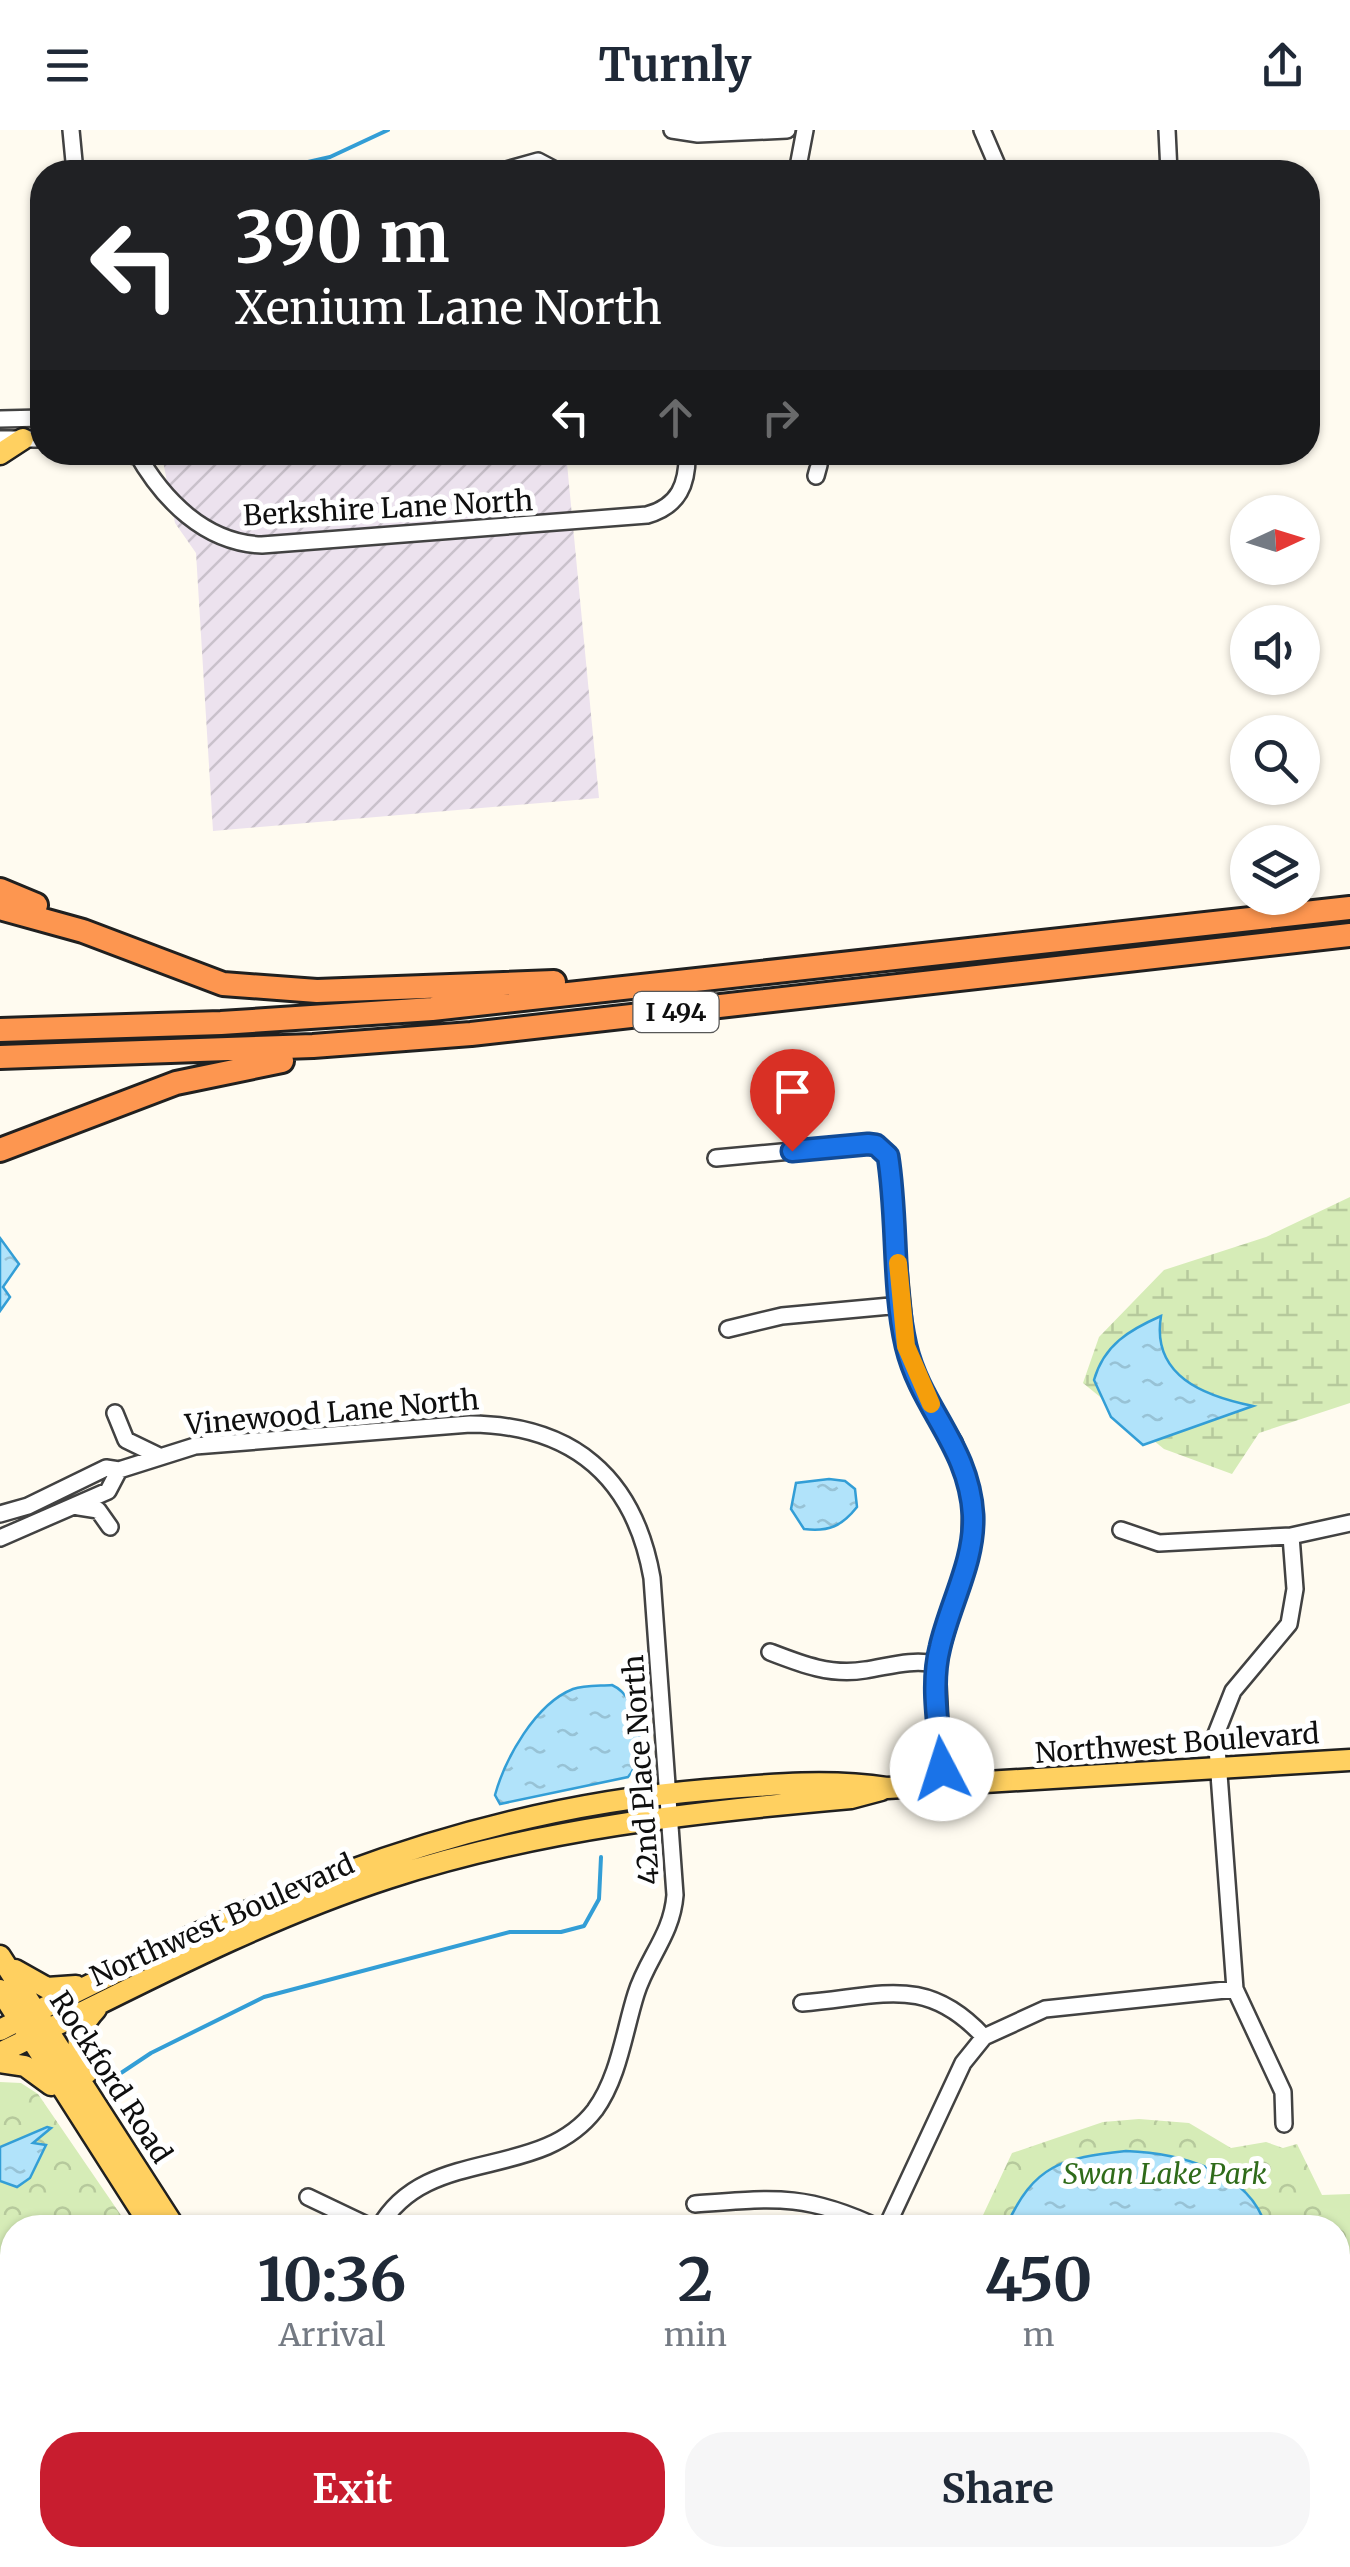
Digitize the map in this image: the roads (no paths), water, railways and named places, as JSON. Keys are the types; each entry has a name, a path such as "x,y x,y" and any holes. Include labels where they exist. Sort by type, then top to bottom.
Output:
{"highway":[{"path":"0,890 61,916 83,931"},
{"path":"0,908 83,931 198,976 258,987 376,990 625,978 652,985"},
{"name":"I 494","path":"0,1030 240,1022 432,1008 1350,908"},
{"name":"I 494","path":"0,1058 428,1038 1350,935"},
{"path":"0,1150 199,1077 428,1038"}],"main road":[{"path":"0,454 30,440"},
{"name":"Northwest Boulevard","path":"0,2054 26,2026 97,1982 264,1901 388,1854 522,1818 668,1793 849,1782 887,1788 1350,1760"},
{"name":"Northwest Boulevard","path":"26,2026 100,2004 248,1932 385,1878 529,1839 668,1815 852,1798 887,1788"},
{"path":"0,1955 19,1974 47,1988 97,1982"},
{"name":"Rockford Road","path":"0,1955 26,2026 144,2215"},
{"name":"Rockford Road","path":"0,1990 114,2132 168,2215"},
{"path":"100,2004 82,2025 77,2048 114,2114 114,2132"},
{"path":"0,2062 35,2070 66,2096"}],"street":[{"path":"72,130 74,160"},
{"path":"672,130 698,134 788,130"},
{"path":"800,160 804,130"},
{"path":"982,130 995,160"},
{"path":"1167,130 1168,160"},
{"path":"0,418 30,418"},
{"path":"0,439 30,439"},
{"name":"Berkshire Lane North","path":"146,465 190,519 242,544 647,515 673,503 686,479 687,465"},
{"path":"816,476 819,465"},
{"path":"716,1158 868,1144 876,1145 888,1156 901,1306 914,1371 954,1442 971,1494 970,1548 937,1664 943,1785"},
{"path":"728,1329 782,1316 901,1306"},
{"path":"115,1414 126,1440 158,1455"},
{"name":"Vinewood Lane North","path":"0,1514 106,1468 120,1470 158,1455 224,1443 494,1424 540,1432 600,1468"},
{"name":"42nd Place North","path":"387,2215 428,2180 544,2151 564,2140 595,2109 614,2069 640,1980 668,1935 674,1914 647,1550 630,1506 600,1468"},
{"name":"Vinewood Lane North","path":"0,1538 108,1491 120,1470"},
{"path":"75,1508 98,1510 110,1527"},
{"path":"1121,1530 1160,1543 1291,1536 1350,1522"},
{"path":"1284,2124 1283,2092 1235,1989 1216,1734 1225,1703 1289,1624 1294,1589 1291,1536"},
{"path":"770,1652 825,1670 864,1670 902,1661 937,1664"},
{"path":"889,2215 963,2062 984,2037 1045,2009 1235,1989"},
{"path":"802,2004 924,1994 951,2005 984,2037"},
{"path":"308,2197 347,2215"},
{"path":"694,2204 799,2198 853,2215"}],"water":[{"path":"0,1238 19,1264 3,1287 10,1297 0,1311"},
{"path":"1161,1316 1164,1354 1185,1380 1217,1396 1253,1406 1143,1445 1111,1417 1094,1380 1104,1357 1119,1340"},
{"path":"845,1481 855,1489 857,1507 834,1526 804,1529 791,1509 796,1483"},
{"path":"612,1685 630,1702 638,1727 638,1755 628,1777 500,1804 495,1795 506,1765 546,1707 573,1689"},
{"path":"51,2128 33,2143 46,2145 30,2178 17,2187 0,2181 0,2147"},
{"path":"1126,2151 1189,2161 1228,2178 1244,2191 1261,2215 1012,2215 1039,2177 1084,2157"}],"waterway":[{"path":"317,160 388,130"},
{"path":"121,2073 151,2053 264,1997 510,1932 561,1932 584,1926 599,1899 601,1857"}],"park label":[{"name":"Swan Lake Park","path":"1165,2174"}]}
